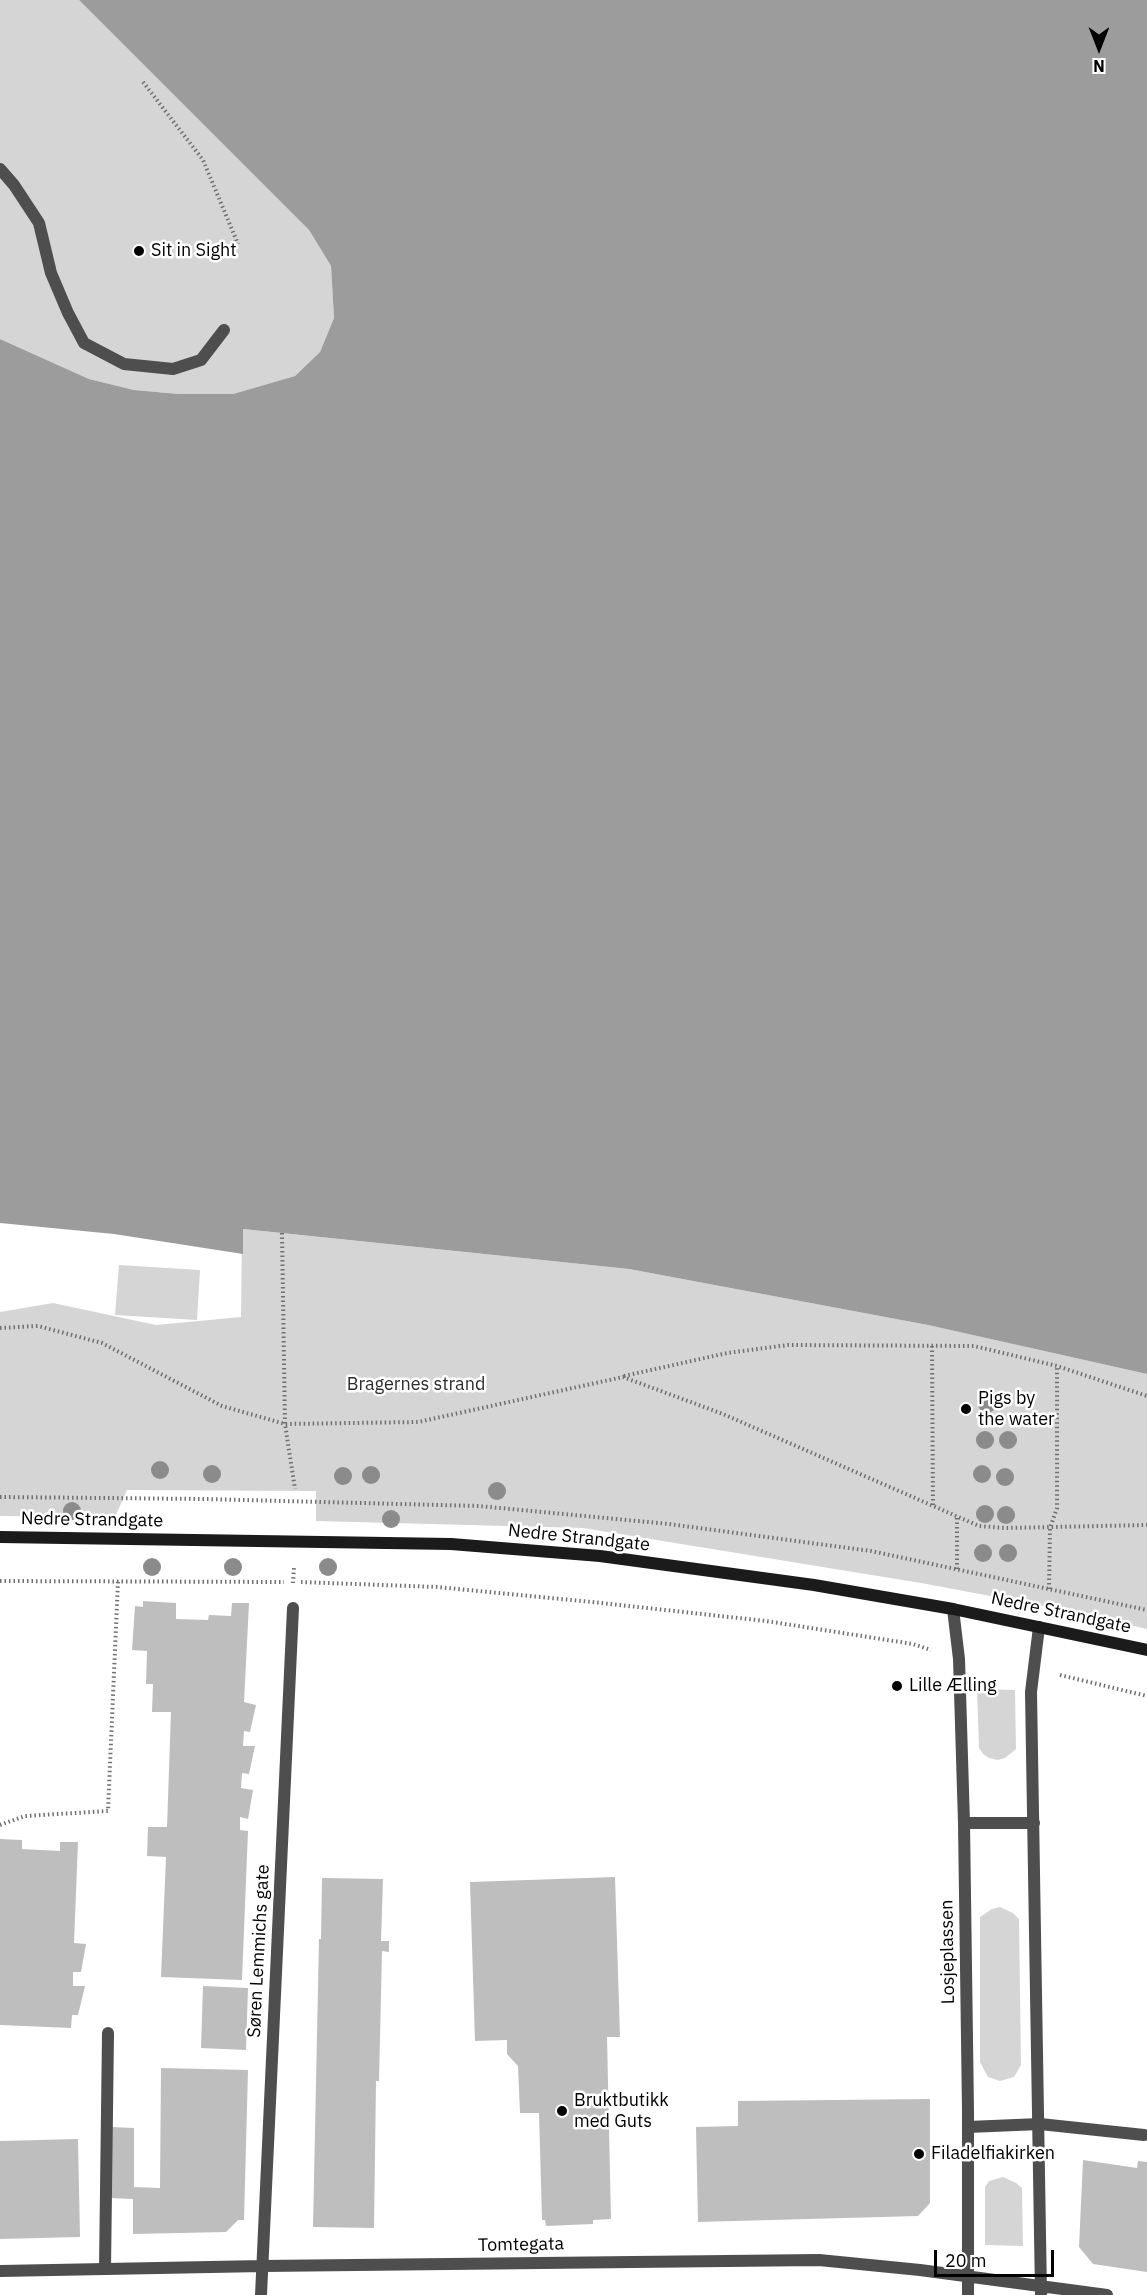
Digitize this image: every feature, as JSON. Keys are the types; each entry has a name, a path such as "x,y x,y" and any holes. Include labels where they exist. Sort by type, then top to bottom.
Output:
{"street":[{"path":"0,169 14,185 39,223 51,273 84,343 124,364 173,369 201,360 224,330"},
{"name":"Nedre Strandgate","path":"0,1537 451,1544 600,1556 814,1585 952,1609 1147,1650"},
{"name":"Søren Lemmichs gate","path":"261,2295 292,1608"},
{"name":"Losjeplassen","path":"952,1609 959,1659 964,1823 968,2295"},
{"path":"1039,1627 1031,1692 1041,2291"},
{"path":"964,1823 1034,1823"},
{"path":"105,2269 108,2033"},
{"path":"968,2127 1040,2124 1144,2135"},
{"name":"Tomtegata","path":"0,2271 819,2260 920,2270 1041,2291 1107,2295"}],"path":[{"path":"143,82 203,160 238,244"},
{"path":"282,1233 285,1424 295,1489"},
{"path":"0,1328 38,1326 102,1343 222,1406 285,1424 418,1422 727,1353 788,1345 974,1346 1057,1366 1147,1396"},
{"path":"932,1346 933,1506"},
{"path":"1049,1589 1050,1527 1057,1508 1057,1366"},
{"path":"623,1377 723,1414 979,1526 1005,1528 1147,1525"},
{"path":"957,1516 957,1569"},
{"path":"0,1581 324,1581 437,1587 766,1621 913,1644 935,1652"},
{"path":"0,1825 25,1816 108,1812 118,1581"},
{"path":"1054,1673 1147,1696"}],"green space":[{"path":"0,0 79,0 309,230 331,266 334,318 320,352 295,376 233,394 179,394 134,390 89,379 0,339"},
{"name":"Bragernes strand","path":"242,1229 629,1269 928,1325 1147,1374 1147,1629 1070,1611 921,1583 583,1528 316,1521 316,1491 127,1490 115,1517 0,1516 0,1312 53,1303 156,1325 241,1317"},
{"path":"119,1265 200,1270 197,1320 115,1315"},
{"path":"977,1689 1015,1690 1016,1749 1005,1758 998,1760 989,1758 979,1748"},
{"path":"1000,1907 1013,1913 1019,1919 1021,2065 1014,2077 1000,2081 988,2077 980,2062 980,1917"},
{"path":"1003,2177 1022,2188 1023,2246 985,2245 985,2187 989,2181"}],"shaded area":[{"path":"79,0 1147,0 1147,1374 928,1325 629,1269 243,1229 243,1254 114,1234 0,1223 0,339 89,379 134,390 179,394 233,394 295,376 320,352 334,318 331,266 309,230"}],"building":[{"path":"143,1601 176,1603 176,1619 208,1620 209,1615 231,1616 232,1603 249,1603 244,1702 256,1705 250,1732 244,1731 243,1746 255,1746 249,1774 242,1773 241,1788 253,1790 248,1819 240,1817 240,1830 248,1831 242,1980 161,1977 166,1857 147,1856 148,1827 167,1827 171,1712 152,1712 153,1684 146,1684 147,1651 132,1650 135,1606 143,1607"},
{"path":"0,1839 22,1840 22,1849 60,1851 60,1842 78,1842 74,1943 86,1944 81,1972 73,1972 73,1986 85,1986 78,2015 72,2015 71,2028 0,2025"},
{"path":"615,1877 620,2037 607,2037 611,2219 593,2220 593,2224 546,2226 545,2220 542,2220 539,2113 520,2113 518,2066 507,2054 507,2040 475,2041 470,1882"},
{"path":"322,1878 383,1879 381,1941 389,1941 389,1952 382,1951 379,2081 376,2081 374,2228 313,2227"},
{"path":"203,1986 248,1988 246,2050 201,2048"},
{"path":"161,2068 248,2070 244,2220 238,2220 226,2232 133,2234 133,2199 110,2198 111,2127 134,2128 134,2187 160,2188"},
{"name":"Filadelfiakirken","path":"930,2099 930,2203 918,2216 698,2222 696,2127 738,2126 738,2101"},
{"path":"78,2139 80,2237 0,2239 0,2141"},
{"path":"1083,2160 1137,2168 1138,2161 1147,2162 1147,2272 1093,2264 1079,2247"}],"place":[{"name":"Sit in Sight","path":"139,251"},
{"name":"Pigs by the water","path":"966,1409"},
{"name":"Lille Ælling","path":"897,1686"},
{"name":"Bruktbutikk med Guts","path":"562,2111"},
{"name":"Filadelfiakirken","path":"919,2154"}]}
